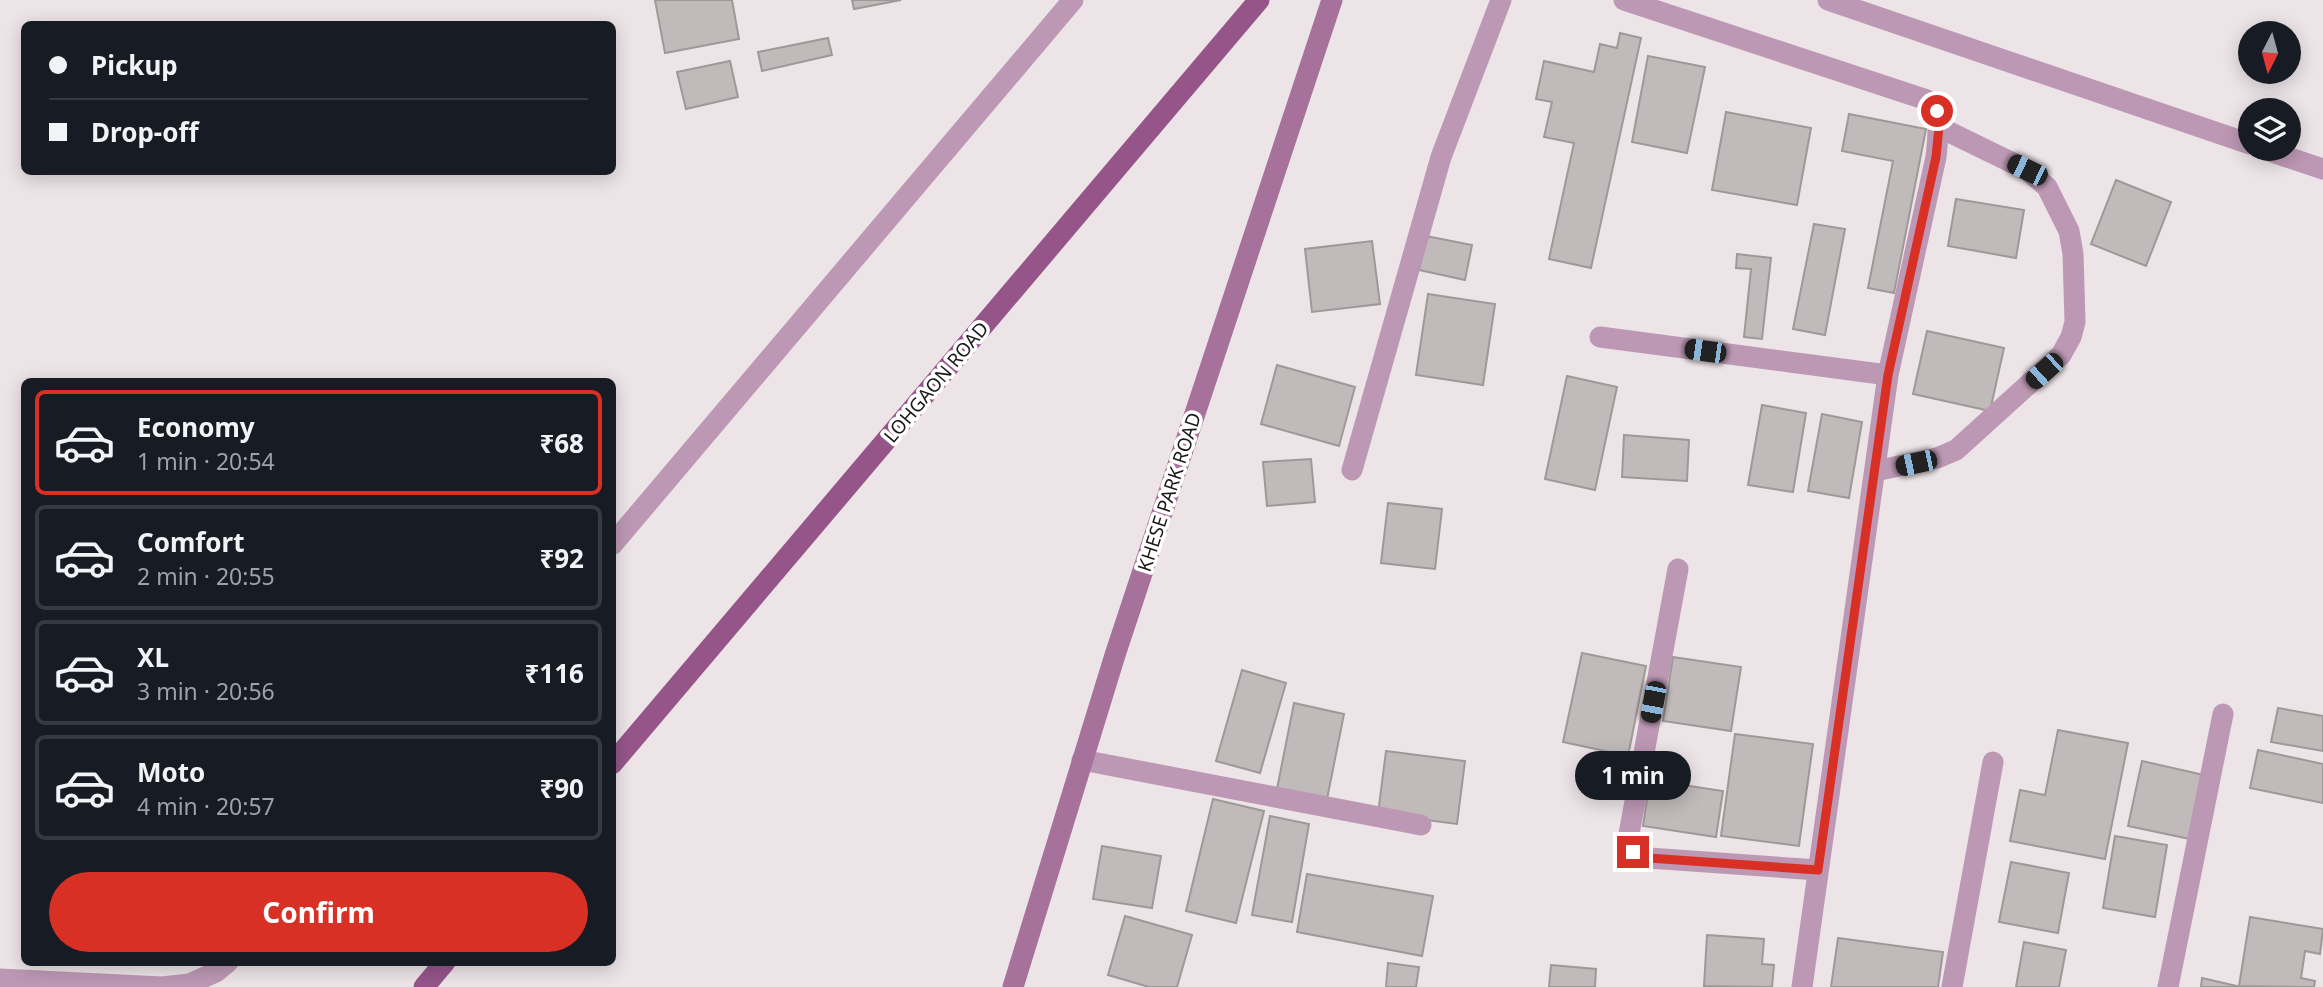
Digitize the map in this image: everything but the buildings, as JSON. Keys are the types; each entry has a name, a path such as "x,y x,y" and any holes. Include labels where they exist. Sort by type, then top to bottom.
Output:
{"main road":[{"name":"LOHGAON ROAD","path":"616,759 1259,0"},
{"path":"424,987 442,966"}],"street":[{"path":"616,540 1073,0"},
{"name":"KHESE PARK ROAD","path":"1013,987 1082,760 1332,0"},
{"path":"1352,470 1441,158 1501,0"},
{"path":"1624,0 1927,100 1937,111 1939,127 1936,157 1888,375 1802,987"},
{"path":"1828,0 2238,140"},
{"path":"1875,471 1937,458 1956,450 2061,355 2071,337 2075,322 2073,254 2069,232 2047,187 2027,170 1939,127"},
{"path":"2299,161 2323,169"},
{"path":"1600,337 1888,375"},
{"path":"1678,569 1629,834 1633,852 1649,858 1818,870"},
{"path":"2168,987 2223,714"},
{"path":"1082,760 1421,825"},
{"path":"1952,987 1993,762"},
{"path":"0,979 162,987 189,984 223,966"}],"route":[{"path":"1633,852 1649,858 1818,870 1888,375 1936,157 1939,127 1937,111"}]}
